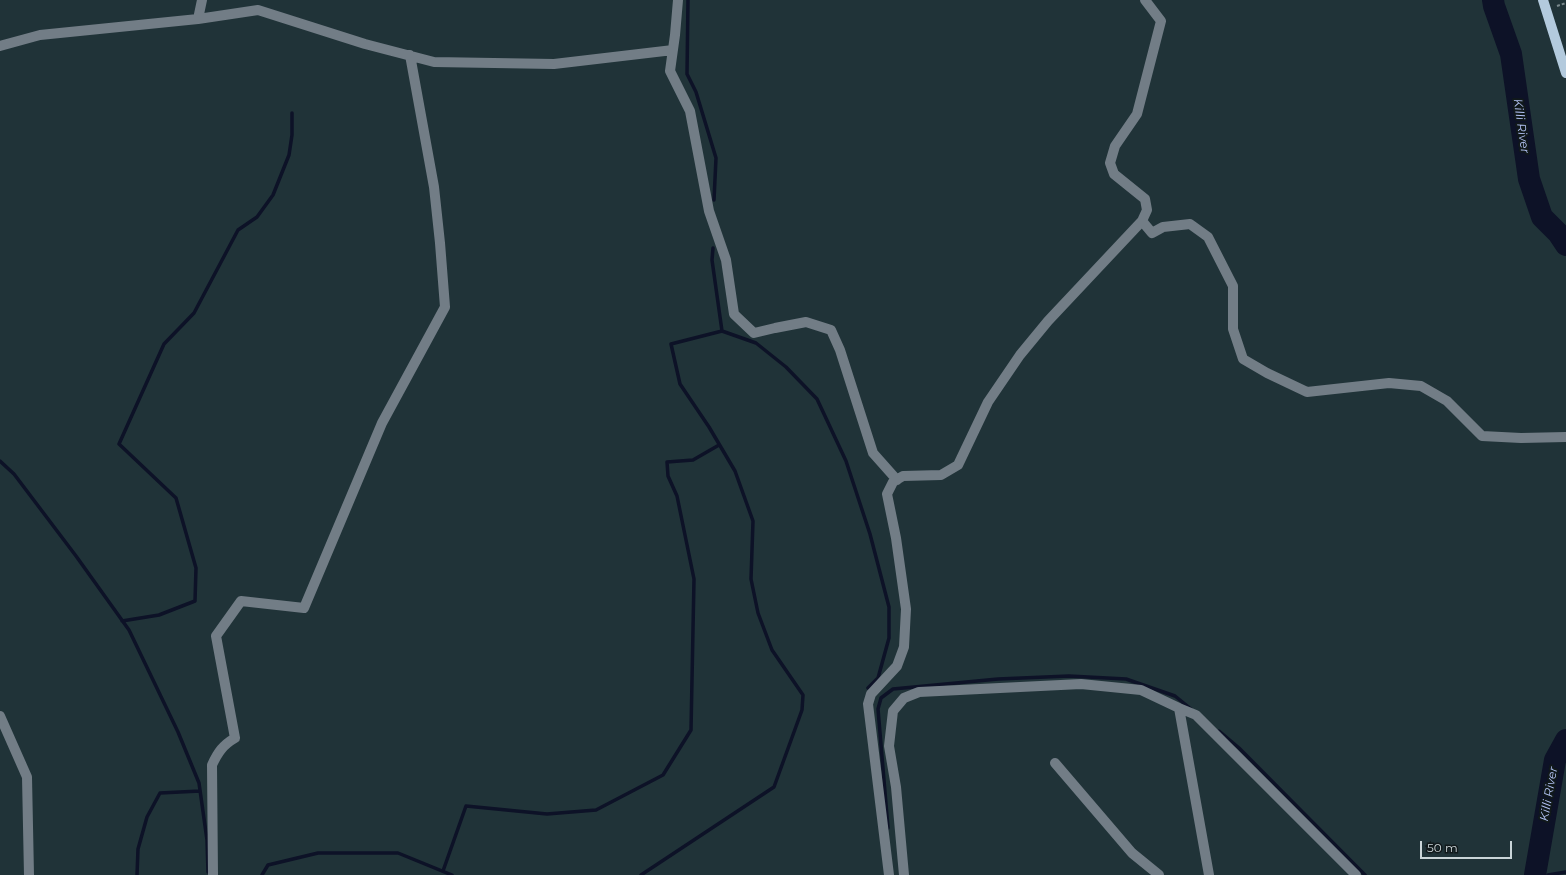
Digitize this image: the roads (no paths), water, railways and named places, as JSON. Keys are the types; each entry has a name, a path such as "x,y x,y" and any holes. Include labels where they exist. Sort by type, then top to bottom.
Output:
{"main road":[{"path":"1543,0 1566,73"}],"street":[{"path":"198,19 202,0"},
{"path":"678,0 670,71 690,111 709,211 726,260 734,314 754,333 806,322 831,330 843,357 873,453 897,480"},
{"path":"889,875 868,704 872,694 897,666 904,647 906,608 896,538 887,494 893,482 903,476 941,475 958,465 988,402 1020,355 1048,321 1142,221 1147,210 1145,199 1114,174 1110,163 1115,146 1137,114 1161,21 1145,0"},
{"path":"0,46 40,35 198,19 258,10 365,44 434,62 554,64 673,50"},
{"path":"213,875 212,765 217,753 225,744 235,738 216,636 241,601 304,608 382,423 445,307 434,187 410,55"},
{"path":"1142,221 1152,233 1163,227 1190,224 1208,237 1233,286 1233,328 1243,359 1267,373 1307,392 1390,383 1421,386 1447,401 1482,436 1521,438 1566,437"},
{"path":"904,875 896,787 889,746 893,711 904,698 919,692 1081,684 1141,690 1196,715 1356,875"},
{"path":"1178,708 1209,875"},
{"path":"0,716 28,777 29,875"},
{"path":"1055,763 1132,853 1159,875"}],"waterway":[{"path":"688,0 687,74 696,92 716,158 714,200"},
{"name":"Killi River","path":"1493,0 1511,54 1529,179 1542,217 1558,233 1566,245"},
{"path":"122,621 159,615 195,601 196,568 176,498 119,444 164,344 194,313 238,230 257,217 273,195 289,155 292,135 292,113"},
{"path":"713,248 712,260 722,331"},
{"path":"641,875 774,787 802,710 803,695 772,650 758,613 751,579 753,521 735,471 709,427 680,384 671,344 722,331 756,343 786,367 817,399 846,461 870,534 889,607 889,638 878,678 868,688"},
{"path":"443,871 466,806 547,814 596,810 663,775 691,730 694,579 677,496 668,476 667,462 693,460 719,445"},
{"path":"0,461 14,474 76,556 129,630 178,732 199,783 207,840 208,872"},
{"path":"888,828 878,709 881,698 893,689 998,679 1069,676 1126,679 1175,696 1191,709"},
{"path":"1219,731 1239,748 1365,875"},
{"name":"Killi River","path":"1535,875 1555,760 1566,740"},
{"path":"137,875 138,849 147,817 160,793 200,791"},
{"path":"262,875 268,865 318,853 398,853 452,875"},
{"path":"1548,875 1566,872"}]}
